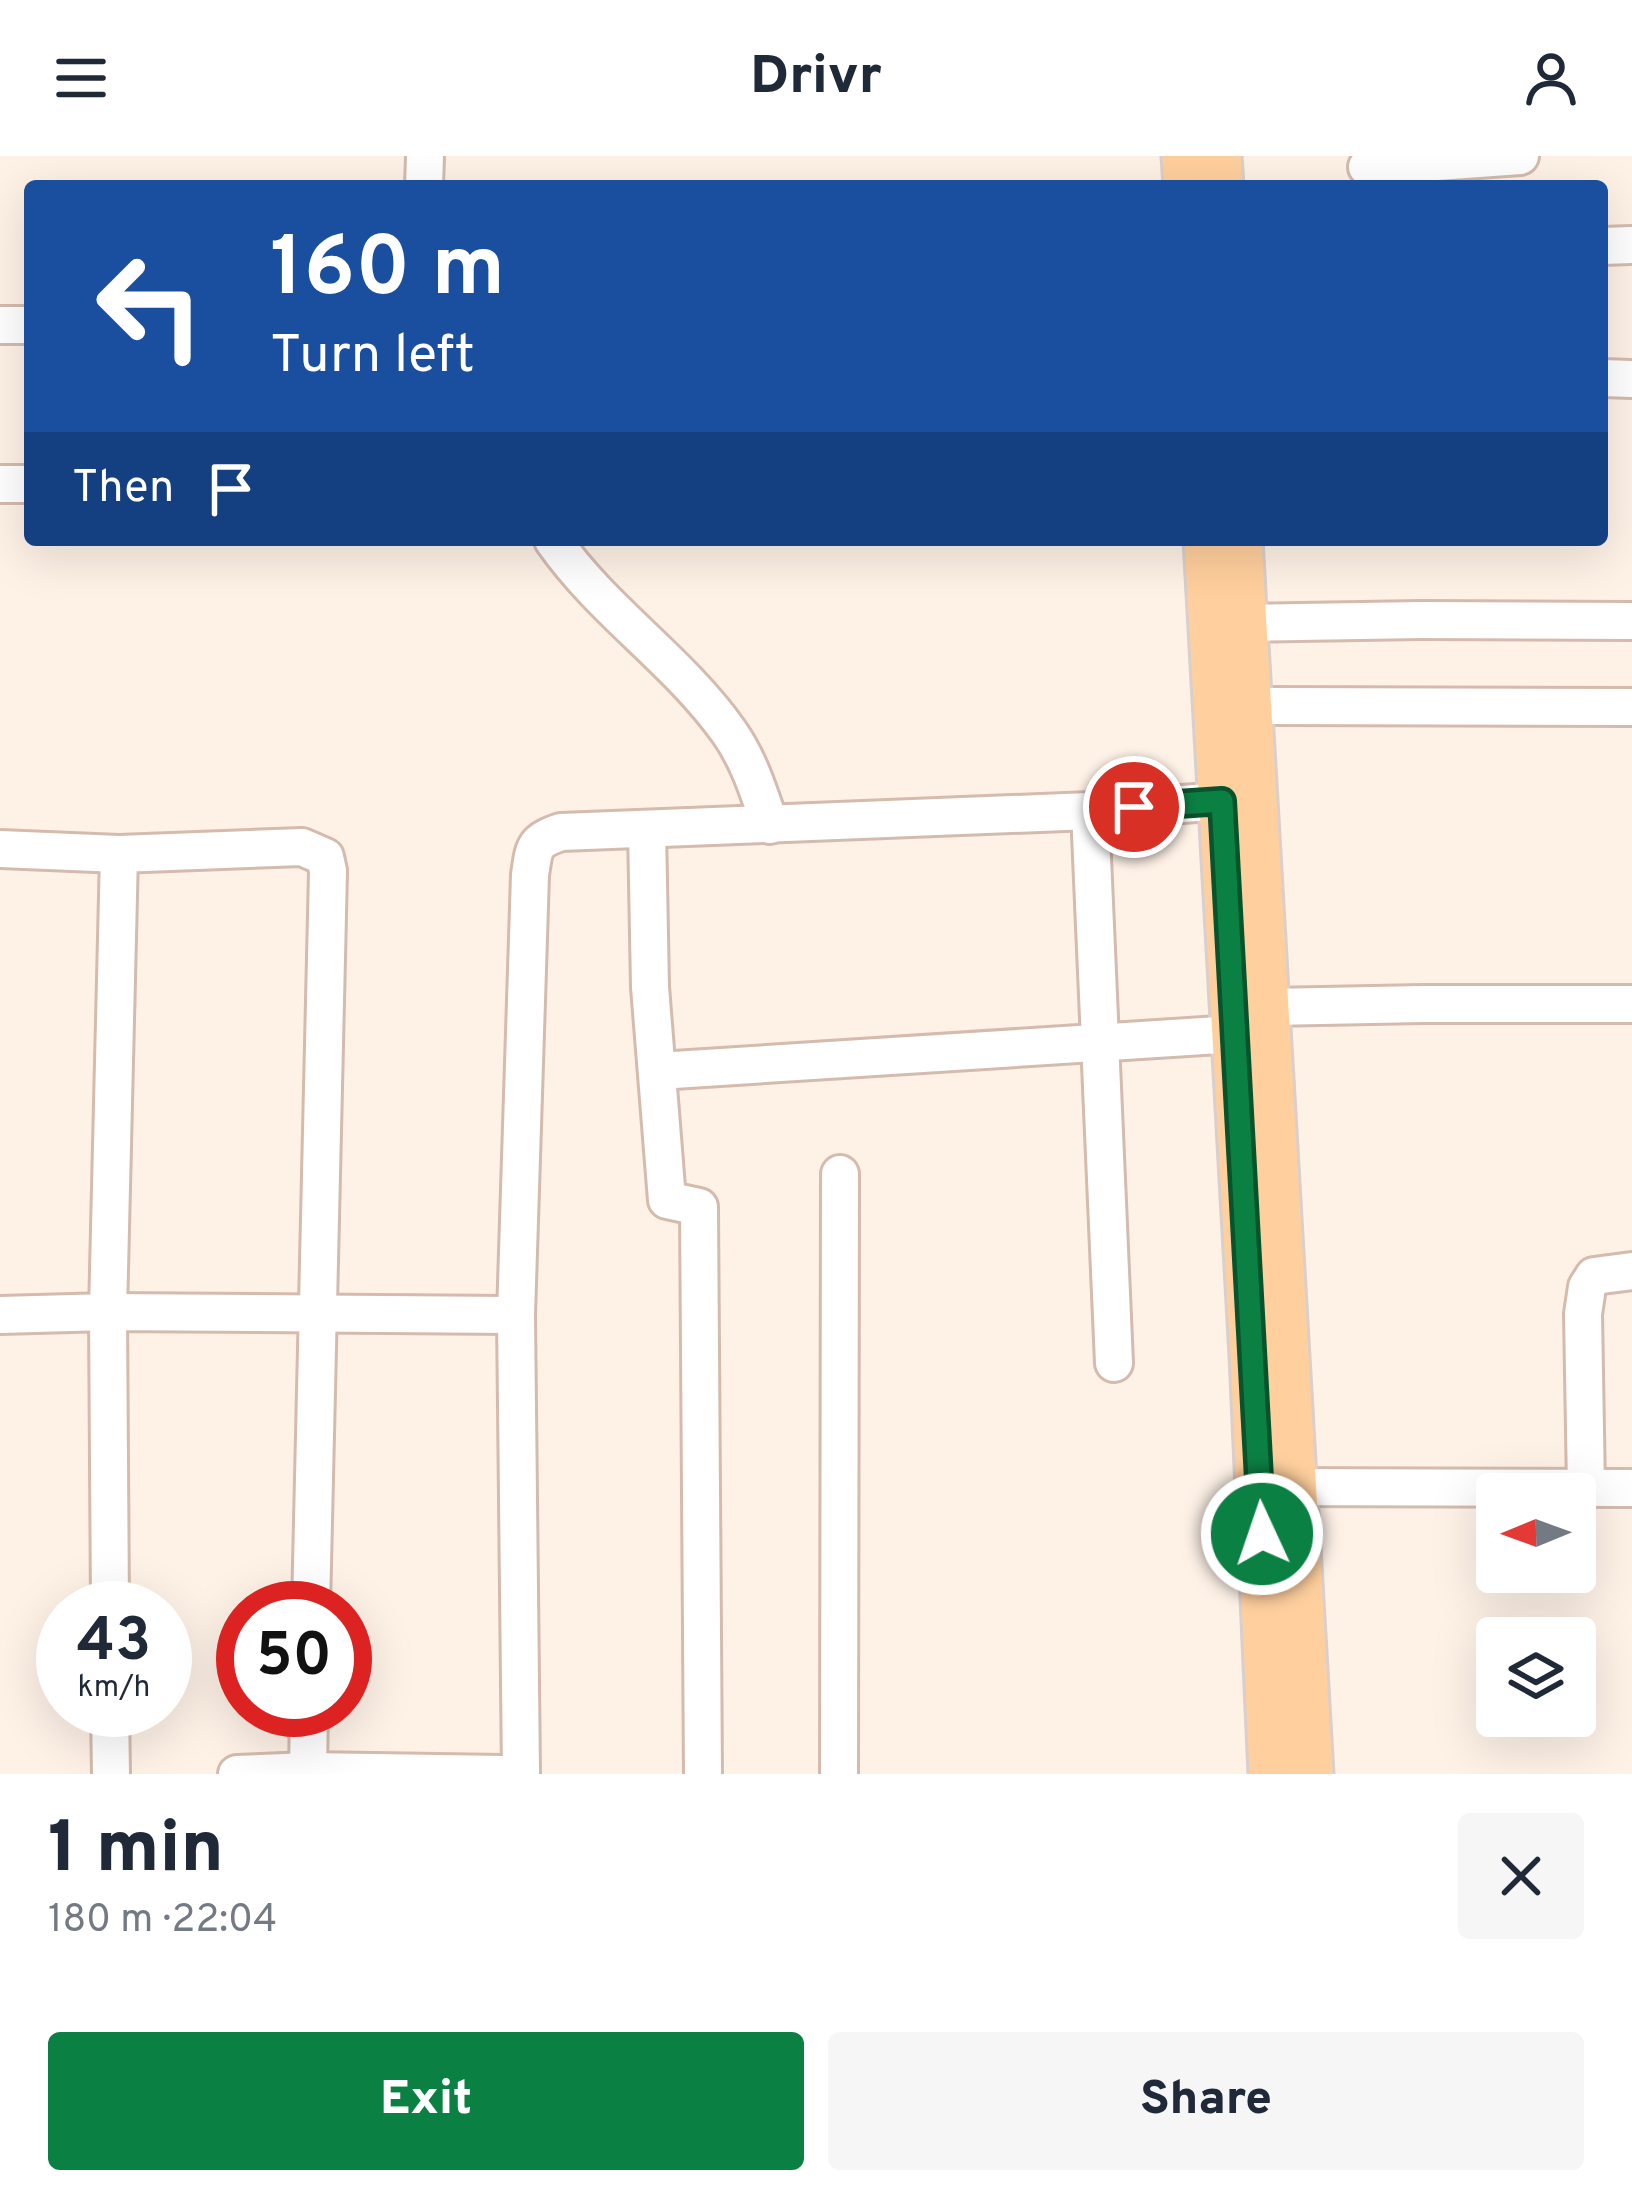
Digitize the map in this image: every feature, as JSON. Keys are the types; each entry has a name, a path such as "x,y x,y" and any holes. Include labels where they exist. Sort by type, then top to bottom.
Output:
{"main road":[{"path":"1207,546 1222,801 1251,1021"},
{"path":"1239,546 1250,706 1251,1021 1276,1486 1310,1774"},
{"path":"1272,1774 1276,1486"}],"street":[{"path":"1367,170 1520,156"},
{"path":"558,546 625,622 703,698 750,767 770,825"},
{"path":"1244,623 1632,621"},
{"path":"1250,706 1632,707"},
{"path":"521,1774 516,1315 534,849 544,837 561,832 1090,811 1222,801"},
{"path":"1090,811 1114,1363"},
{"path":"647,829 650,987 667,1199 699,1207 704,1774"},
{"path":"0,850 119,854 302,848 325,857 312,1581"},
{"path":"110,1581 108,1312 119,854"},
{"path":"658,1071 1100,1044 1251,1021 1423,1004 1632,1004"},
{"path":"839,1774 840,1174"},
{"path":"1586,1473 1583,1314 1587,1287 1594,1276 1632,1271"},
{"path":"0,1315 516,1315"},
{"path":"1276,1486 1476,1487"},
{"path":"1596,1488 1632,1488"},
{"path":"111,1737 113,1774"},
{"path":"308,1771 309,1737"},
{"path":"237,1774 504,1774"}],"route":[{"path":"1134,807 1222,801 1262,1534"}]}
